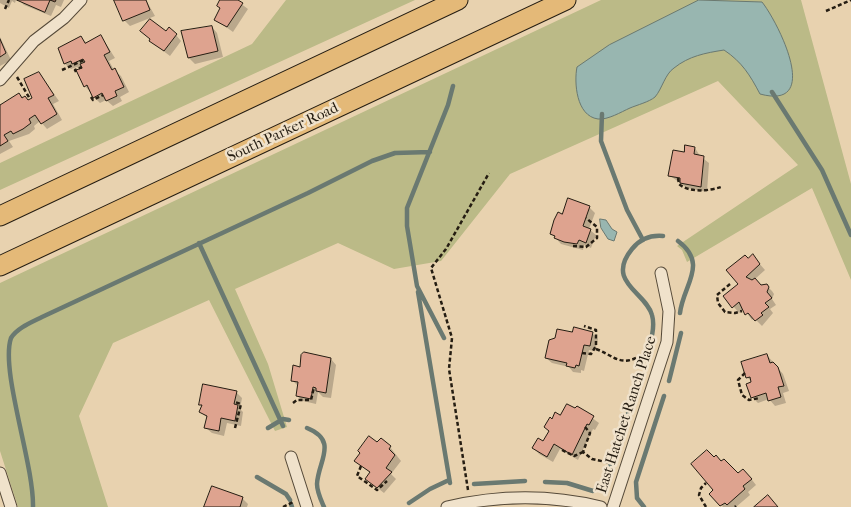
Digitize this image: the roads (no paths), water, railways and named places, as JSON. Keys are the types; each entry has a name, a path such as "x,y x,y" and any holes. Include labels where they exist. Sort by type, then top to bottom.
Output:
{"highway":[{"path":"0,216 458,0"},
{"name":"South Parker Road","path":"0,266 566,0"}],"street":[{"path":"0,80 34,41 61,21 80,0"},
{"name":"East Hatchet Ranch Place","path":"613,507 667,342 669,312 661,273"},
{"path":"291,457 306,507"},
{"path":"0,473 10,507"},
{"path":"447,507 487,499 519,497 560,500 601,507"}],"water":[{"path":"699,0 762,2 777,27 791,62 793,78 789,90 779,96 760,94 745,69 724,50 710,52 680,64 668,74 655,97 646,102 602,119 591,117 585,112 578,98 577,67 609,45"},
{"path":"600,219 606,220 612,229 617,232 614,241 608,239 601,228"}],"waterway":[{"path":"444,338 417,286 407,226 407,208 448,105 453,86"},
{"path":"772,92 822,170 851,235"},
{"path":"602,114 601,141 627,210 643,240"},
{"path":"33,507 32,489 10,372 9,353 11,338 17,331 42,317 308,193 372,161 395,153 430,152"},
{"path":"645,360 653,332 652,315 643,300 630,286 623,270 625,260 632,249 642,240 654,236 663,236"},
{"path":"678,241 692,258 693,267 680,313"},
{"path":"199,243 283,426"},
{"path":"418,292 450,483"},
{"path":"669,381 681,333"},
{"path":"545,482 567,483 593,491 603,487 639,381"},
{"path":"644,507 637,498 636,482 664,396"},
{"path":"268,428 283,419 289,420"},
{"path":"307,428 317,433 324,445 317,484 318,493 324,507"},
{"path":"257,477 286,494 290,500"},
{"path":"409,503 430,489 449,480"},
{"path":"474,484 525,481"}]}
